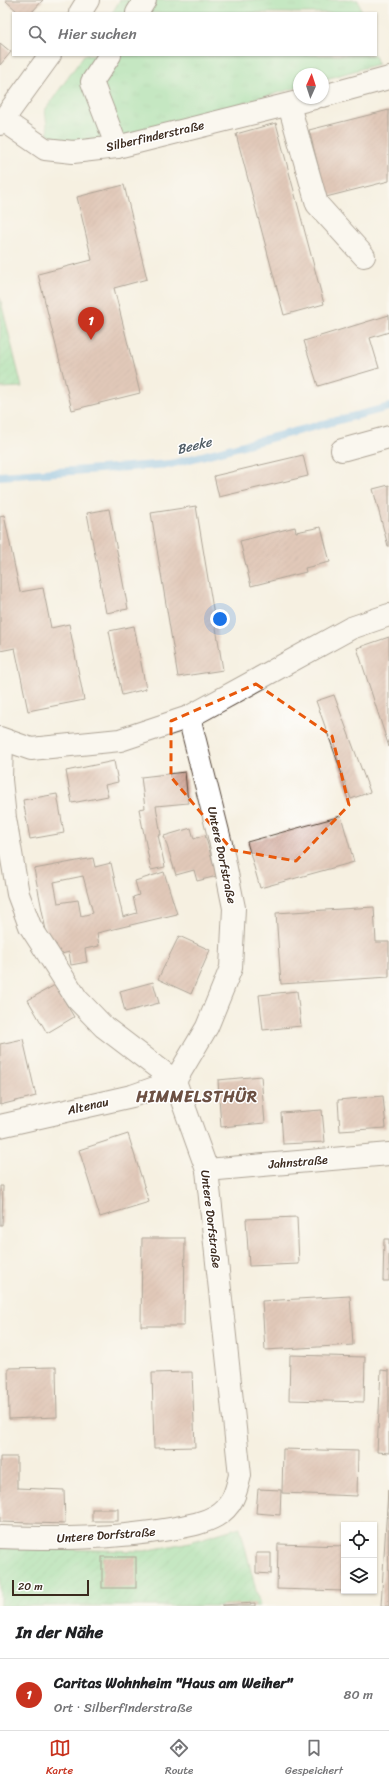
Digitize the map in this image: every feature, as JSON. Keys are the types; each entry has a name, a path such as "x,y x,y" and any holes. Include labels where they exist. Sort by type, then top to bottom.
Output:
{"street":[{"path":"81,12 88,0"},
{"path":"138,12 145,0"},
{"path":"1,122 49,56"},
{"path":"109,56 92,82 117,147"},
{"path":"329,94 389,78"},
{"name":"Silberfinderstraße","path":"1,122 45,149 73,152 117,147 293,103"},
{"path":"289,104 317,204 364,256"},
{"path":"342,450 389,437"},
{"path":"175,1081 104,1027 78,1000 30,926 18,894 5,818 1,780 1,739 31,749 120,740 189,717 351,628 389,615"},
{"name":"Untere Dorfstraße","path":"0,1537 67,1539 139,1534 197,1524 217,1515 234,1498 240,1475 207,1170 175,1081 207,1027 231,968 234,908 221,844 189,717"},
{"name":"Altenau","path":"0,1126 132,1096 175,1081"},
{"name":"Jahnstraße","path":"207,1170 389,1154"}],"highlighted area":[{"path":"256,684 332,736 349,805 296,861 232,850 171,777 171,721"}],"green space":[{"path":"120,0 358,0 362,12 113,12"},
{"path":"83,56 375,56 378,64 329,78 329,68 293,68 293,89 105,142 65,142 48,134 45,110"},
{"path":"0,298 22,387 0,388"},
{"path":"240,1527 260,1606 0,1606 0,1548 144,1551 190,1542"}],"building":[{"path":"5,0 43,0 32,12 18,12"},
{"path":"0,43 11,52 0,65"},
{"path":"389,110 389,181 326,197 309,130"},
{"path":"276,123 324,304 284,315 236,134"},
{"path":"124,185 147,279 114,288 140,393 72,410 38,274 92,260 77,197"},
{"path":"389,315 389,332 370,338 379,368 318,386 304,341"},
{"path":"303,455 308,476 219,497 214,476"},
{"path":"389,485 389,546 388,546 373,489"},
{"path":"196,506 223,670 178,677 151,513"},
{"path":"109,509 128,609 106,613 87,513"},
{"path":"4,515 20,592 43,588 51,628 69,624 84,700 28,711 15,648 0,651 0,516"},
{"path":"295,527 296,532 321,527 330,562 305,568 306,572 251,586 240,541"},
{"path":"134,626 146,689 122,695 109,631"},
{"path":"389,637 389,747 357,648"},
{"path":"334,695 370,792 351,799 316,701"},
{"path":"114,761 118,782 105,785 108,796 72,803 66,771"},
{"path":"185,772 188,803 156,806 161,835 158,835 165,867 151,870 139,809 145,808 141,777"},
{"path":"57,794 64,833 30,839 23,800"},
{"path":"341,816 354,862 260,888 247,842"},
{"path":"191,828 194,839 205,835 217,876 197,881 194,870 176,875 164,836"},
{"path":"93,858 95,867 111,863 123,917 137,913 133,897 139,895 135,881 164,872 177,914 97,933 99,946 85,949 87,962 71,965 69,952 58,955 56,944 49,946 34,869","holes":["83,876 93,913 81,916 78,900 58,903 54,882"]},
{"path":"374,907 376,942 389,942 389,977 281,984 276,913"},
{"path":"179,936 210,950 191,994 158,979"},
{"path":"153,982 159,1003 125,1012 120,991"},
{"path":"55,985 74,1017 47,1033 28,1000"},
{"path":"297,991 301,1026 263,1030 259,995"},
{"path":"23,1039 36,1096 0,1105 0,1044"},
{"path":"261,1076 265,1123 221,1127 218,1080"},
{"path":"383,1096 386,1128 340,1131 338,1100"},
{"path":"322,1110 325,1142 283,1144 281,1113"},
{"path":"128,1134 149,1202 100,1217 79,1150"},
{"path":"0,1186 3,1186 2,1225 0,1225"},
{"path":"297,1217 299,1264 249,1266 246,1219"},
{"path":"142,1238 185,1238 184,1326 141,1326"},
{"path":"384,1239 389,1239 389,1281 383,1281"},
{"path":"350,1296 353,1345 265,1350 262,1301"},
{"path":"290,1355 365,1357 364,1402 289,1400"},
{"path":"56,1367 57,1417 9,1419 8,1368"},
{"path":"381,1370 389,1371 389,1453 377,1452"},
{"path":"192,1372 195,1447 154,1448 152,1373"},
{"path":"283,1449 358,1451 357,1496 282,1493"},
{"path":"0,1457 17,1457 17,1488 64,1490 65,1524 0,1522"},
{"path":"258,1489 281,1490 280,1515 256,1513"},
{"path":"388,1490 389,1606 381,1606"},
{"path":"92,1509 118,1509 118,1521 92,1521"},
{"path":"278,1544 341,1546 341,1591 277,1589"},
{"path":"256,1553 271,1553 271,1574 256,1573"},
{"path":"102,1557 136,1557 136,1588 102,1588"},
{"path":"255,1603 255,1606 222,1606 222,1605"}],"waterway":[{"name":"Beeke","path":"0,476 171,464 389,407"}],"place":[{"name":"Caritas Wohnheim \"Haus am Weiher\"","path":"91,340"}],"district":[{"name":"HIMMELSTHÜR","path":"197,1096"}]}
